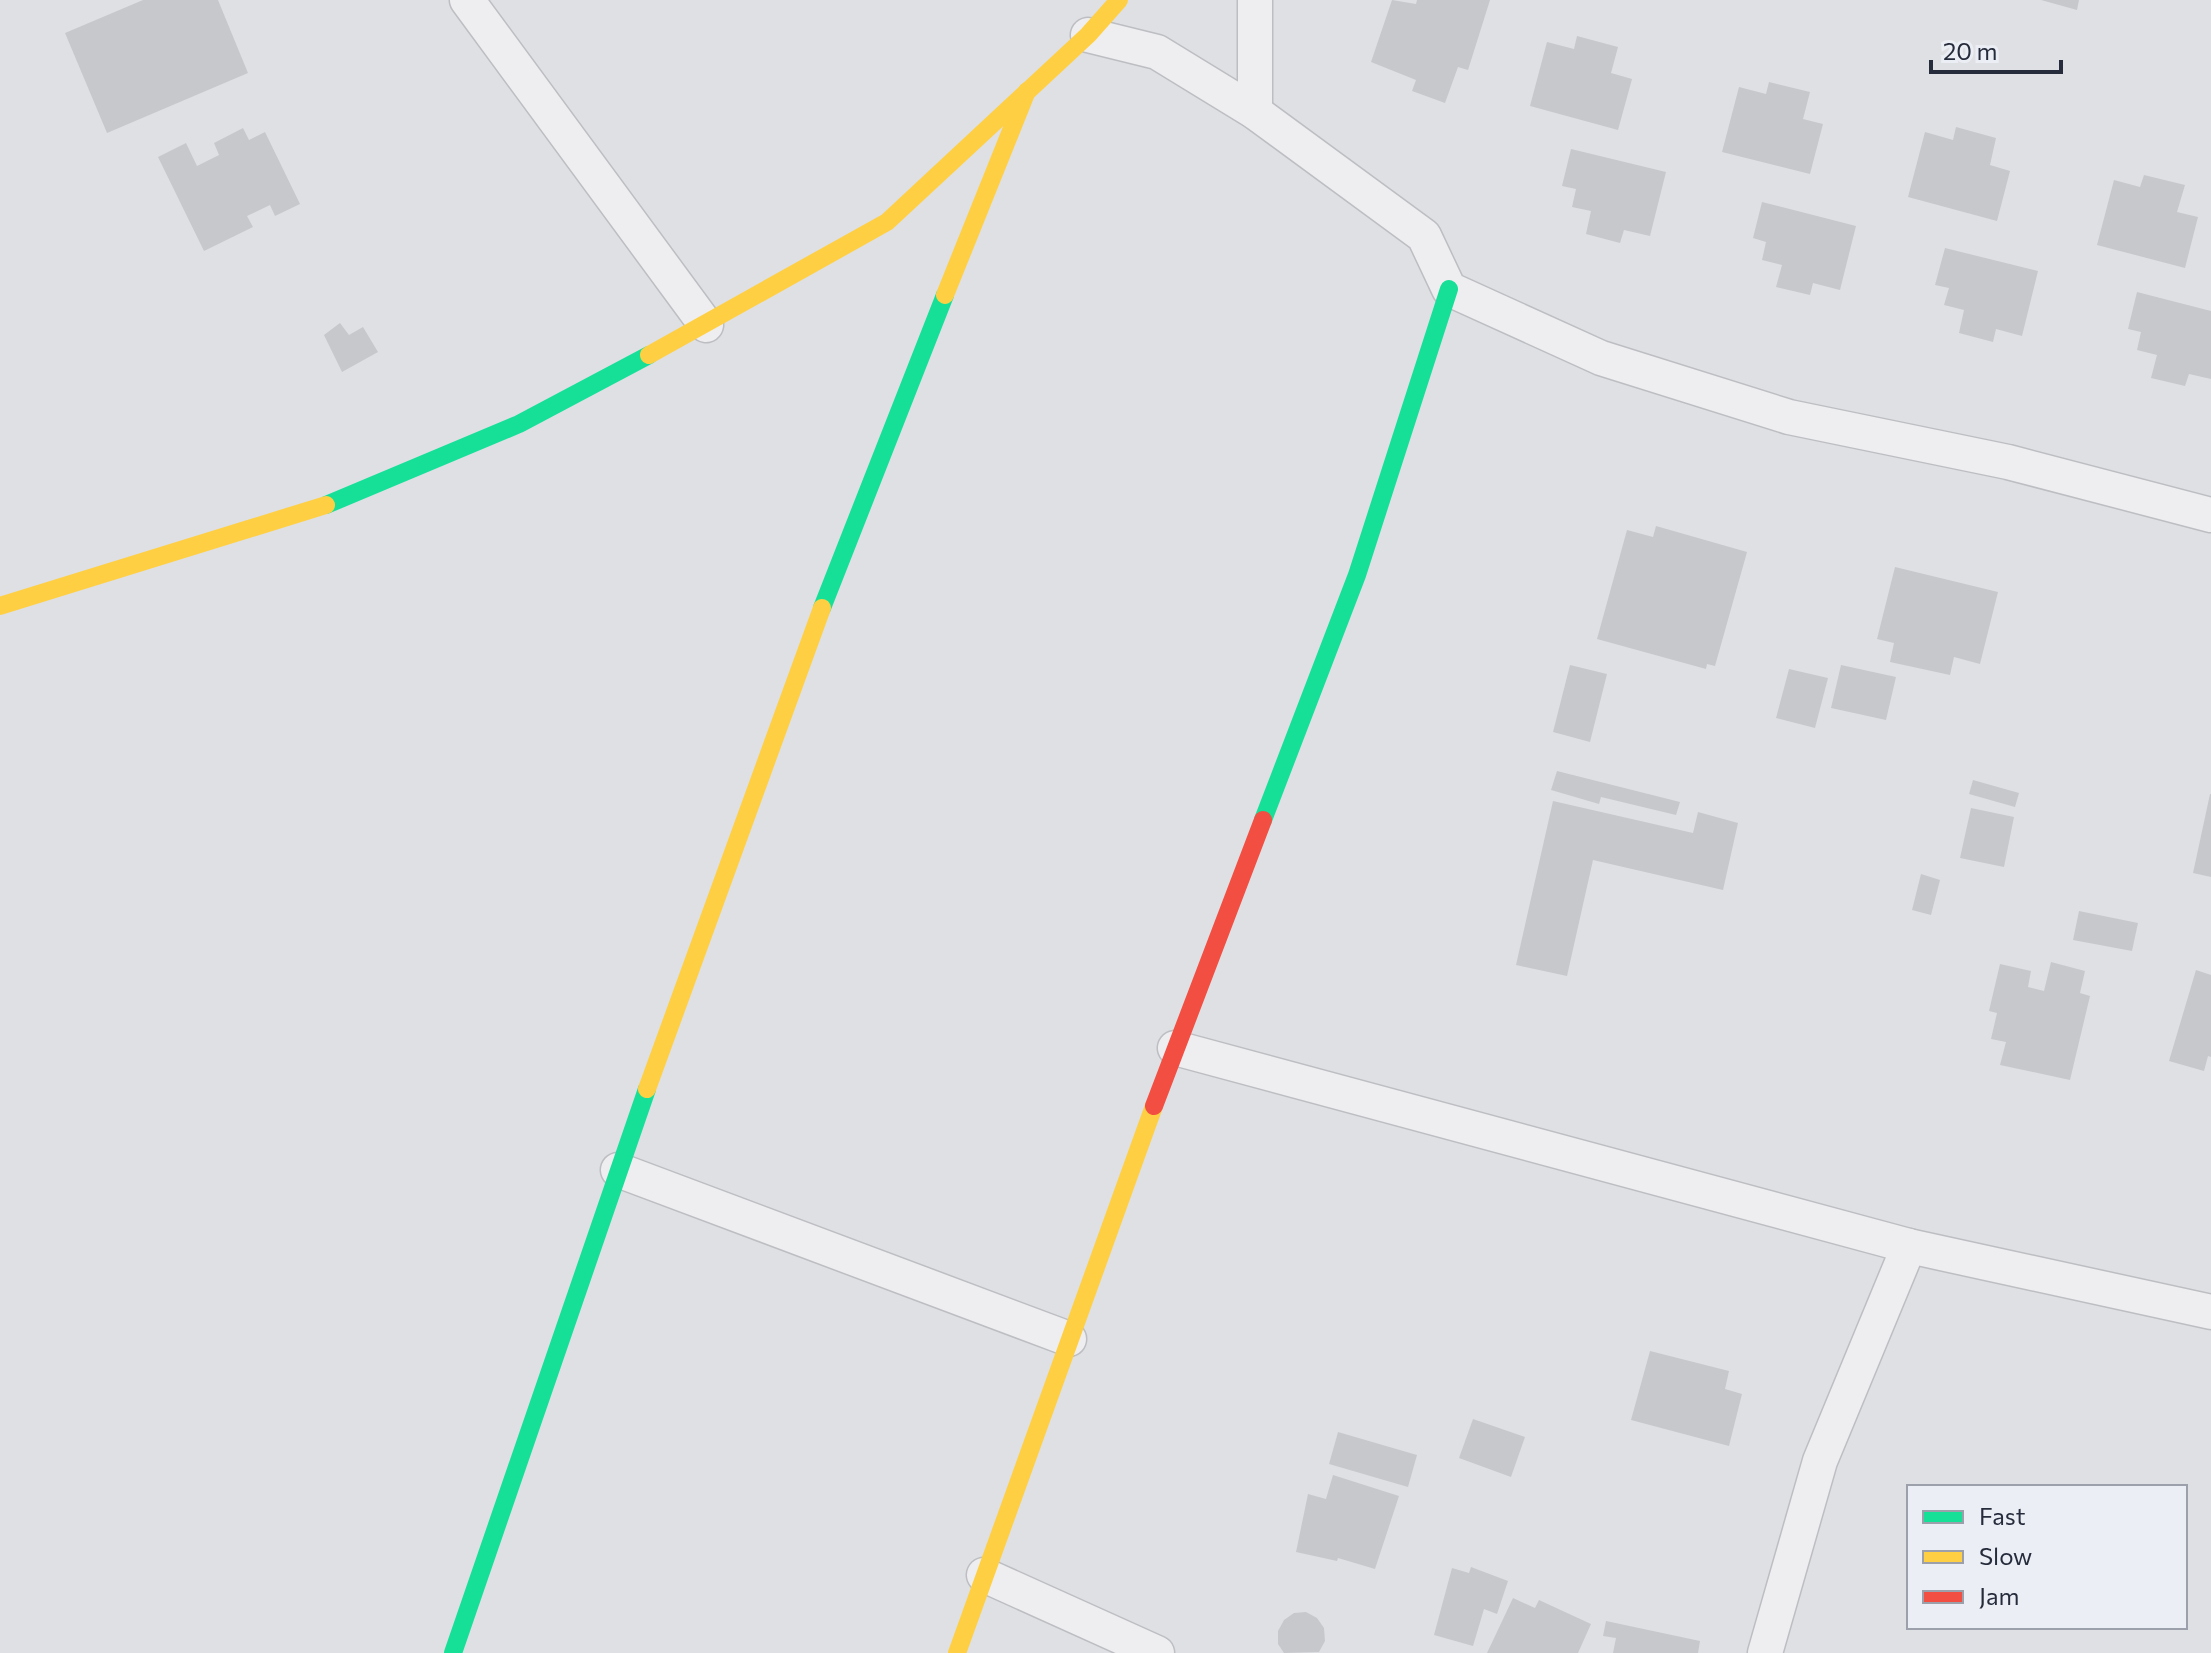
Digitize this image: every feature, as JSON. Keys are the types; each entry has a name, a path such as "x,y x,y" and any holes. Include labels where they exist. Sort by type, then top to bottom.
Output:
{"street":[{"path":"467,0 706,325"},
{"path":"0,606 305,514 519,424 706,325 887,222 1088,35 1119,0"},
{"path":"1255,0 1255,112"},
{"path":"1088,35 1157,52 1255,112 1424,236 1449,289 1601,358 1701,392 1789,417 2008,462 2211,515"},
{"path":"453,1653 618,1170 853,523 1027,91"},
{"path":"957,1653 1175,1048 1357,575 1449,289"},
{"path":"1175,1048 1909,1246 2211,1312"},
{"path":"618,1170 1069,1339"},
{"path":"1765,1653 1820,1461 1909,1246"},
{"path":"984,1575 1157,1653"}],"building":[{"path":"143,0 218,0 248,73 107,133 65,33"},
{"path":"1392,0 1416,4 1417,0 1490,0 1468,70 1458,67 1445,103 1412,91 1416,80 1371,62"},
{"path":"2041,0 2079,0 2077,10"},
{"path":"1577,36 1618,47 1611,73 1632,79 1618,130 1530,106 1547,42 1574,49"},
{"path":"1769,82 1810,92 1803,119 1823,124 1810,174 1722,152 1739,87 1766,94"},
{"path":"1956,127 1996,138 1990,165 2010,171 1997,221 1908,197 1925,132 1953,140"},
{"path":"243,128 249,140 265,132 300,204 275,216 270,205 247,216 253,227 204,251 158,157 186,143 197,166 219,155 214,143"},
{"path":"1571,149 1666,172 1650,236 1624,230 1620,243 1586,234 1591,211 1572,207 1576,189 1562,186"},
{"path":"2144,175 2185,185 2177,212 2198,217 2185,268 2097,245 2114,180 2140,187"},
{"path":"1762,202 1856,226 1840,290 1813,283 1810,295 1776,287 1782,265 1762,260 1766,242 1753,238"},
{"path":"1945,248 2038,271 2022,336 1996,329 1993,342 1959,333 1964,310 1944,305 1949,288 1935,285"},
{"path":"2137,292 2211,311 2211,379 2189,374 2185,386 2151,378 2157,355 2137,350 2141,332 2128,329"},
{"path":"340,323 349,335 363,327 378,352 342,372 324,335"},
{"path":"1656,526 1747,552 1715,666 1707,664 1706,669 1597,639 1627,530 1653,537"},
{"path":"1895,567 1998,592 1980,664 1954,657 1950,675 1890,662 1894,643 1877,639"},
{"path":"1570,665 1607,674 1590,742 1553,732"},
{"path":"1841,665 1896,677 1886,720 1831,708"},
{"path":"1789,669 1828,678 1815,728 1776,718"},
{"path":"1557,771 1680,802 1676,815 1601,797 1599,804 1551,790"},
{"path":"1973,780 2019,793 2015,807 1969,794"},
{"path":"2211,794 2211,877 2193,873"},
{"path":"1553,801 1693,833 1698,812 1738,823 1723,890 1593,860 1567,976 1516,965"},
{"path":"1971,808 2014,817 2004,867 1960,858"},
{"path":"1921,874 1940,880 1931,915 1912,910"},
{"path":"2079,911 2138,923 2132,951 2073,940"},
{"path":"2051,962 2085,971 2080,993 2090,996 2070,1080 2000,1065 2006,1042 1991,1039 1997,1013 1989,1011 2000,964 2031,971 2028,987 2044,991"},
{"path":"2196,970 2211,975 2211,1057 2208,1056 2204,1071 2169,1061"},
{"path":"1650,1351 1729,1371 1725,1389 1742,1394 1729,1446 1631,1420"},
{"path":"1473,1419 1525,1437 1511,1477 1459,1458"},
{"path":"1338,1432 1417,1455 1408,1487 1329,1464"},
{"path":"1333,1475 1399,1496 1375,1569 1338,1558 1337,1561 1296,1552 1308,1494 1326,1499"},
{"path":"1471,1567 1508,1581 1497,1614 1484,1609 1473,1646 1434,1635 1452,1568 1469,1573"},
{"path":"1513,1598 1535,1608 1539,1600 1591,1624 1578,1653 1487,1653"},
{"path":"1306,1612 1317,1618 1324,1628 1325,1641 1319,1652 1284,1653 1278,1644 1278,1631 1284,1620 1294,1613"},
{"path":"1606,1621 1700,1641 1698,1653 1613,1653 1616,1638 1603,1636"}],"traffic: fast":[{"path":"1263,820 1357,575 1449,289"},
{"path":"822,608 945,295"},
{"path":"326,505 519,424 649,355"},
{"path":"453,1653 647,1089"}],"traffic: slow":[{"path":"649,355 887,222 1088,35 1119,0"},
{"path":"945,295 1027,91"},
{"path":"0,606 326,505"},
{"path":"647,1089 822,608"},
{"path":"957,1653 1154,1106"}],"traffic: jam":[{"path":"1154,1106 1263,820"}]}
